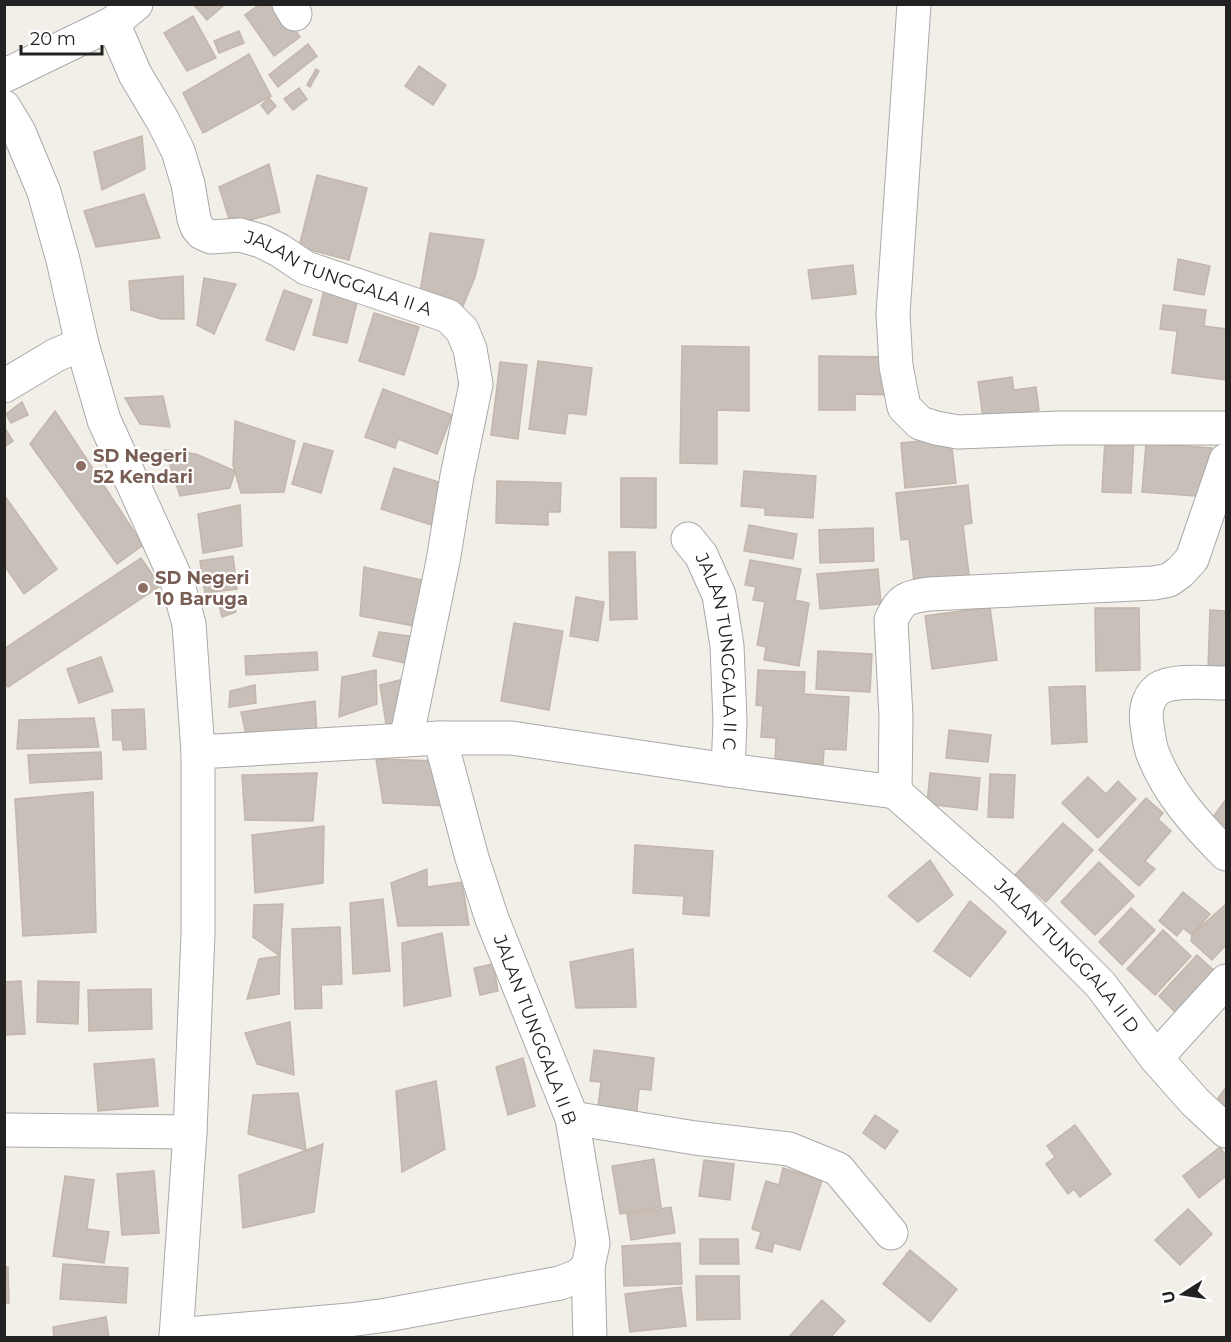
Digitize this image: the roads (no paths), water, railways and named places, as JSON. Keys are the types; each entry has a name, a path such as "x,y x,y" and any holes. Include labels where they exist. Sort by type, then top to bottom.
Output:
{"street":[{"path":"914,4 893,314 896,366 904,407 920,423 958,432 1059,428 1227,428"},
{"path":"4,76 124,14"},
{"name":"JALAN TUNGGALA II A","path":"124,14 135,74 178,151 188,184 196,227 202,233 211,237 240,235 261,241 306,268 448,316 462,330 470,350 476,384 406,740"},
{"path":"4,107 19,132 44,192 63,260 82,344 104,420 177,581 189,624 198,752 198,934 190,1132 176,1336 349,1320 386,1326 560,1283 578,1276 588,1267"},
{"path":"4,386 56,355 82,344"},
{"path":"198,752 440,738 511,738 895,792 896,717 891,620 898,606 908,597 929,594 1154,583 1169,580 1192,559 1227,460"},
{"name":"JALAN TUNGGALA II C","path":"688,539 701,555 719,595 727,646 730,721 728,770"},
{"path":"1227,683 1187,682 1160,688 1150,696 1145,718 1152,753 1166,781 1176,797 1227,854"},
{"name":"JALAN TUNGGALA II B","path":"440,738 472,858 492,919 572,1118 593,1243 588,1267 590,1338"},
{"name":"JALAN TUNGGALA II D","path":"895,792 1006,890 1100,984 1156,1058 1195,1102 1227,1131"},
{"path":"1156,1058 1227,981"},
{"path":"572,1118 695,1138 789,1149 838,1169 891,1233"},
{"path":"4,1130 190,1132"}],"place":[{"name":"SD Negeri 52 Kendari","path":"81,466"},
{"name":"SD Negeri 10 Baruga","path":"143,588"}]}
